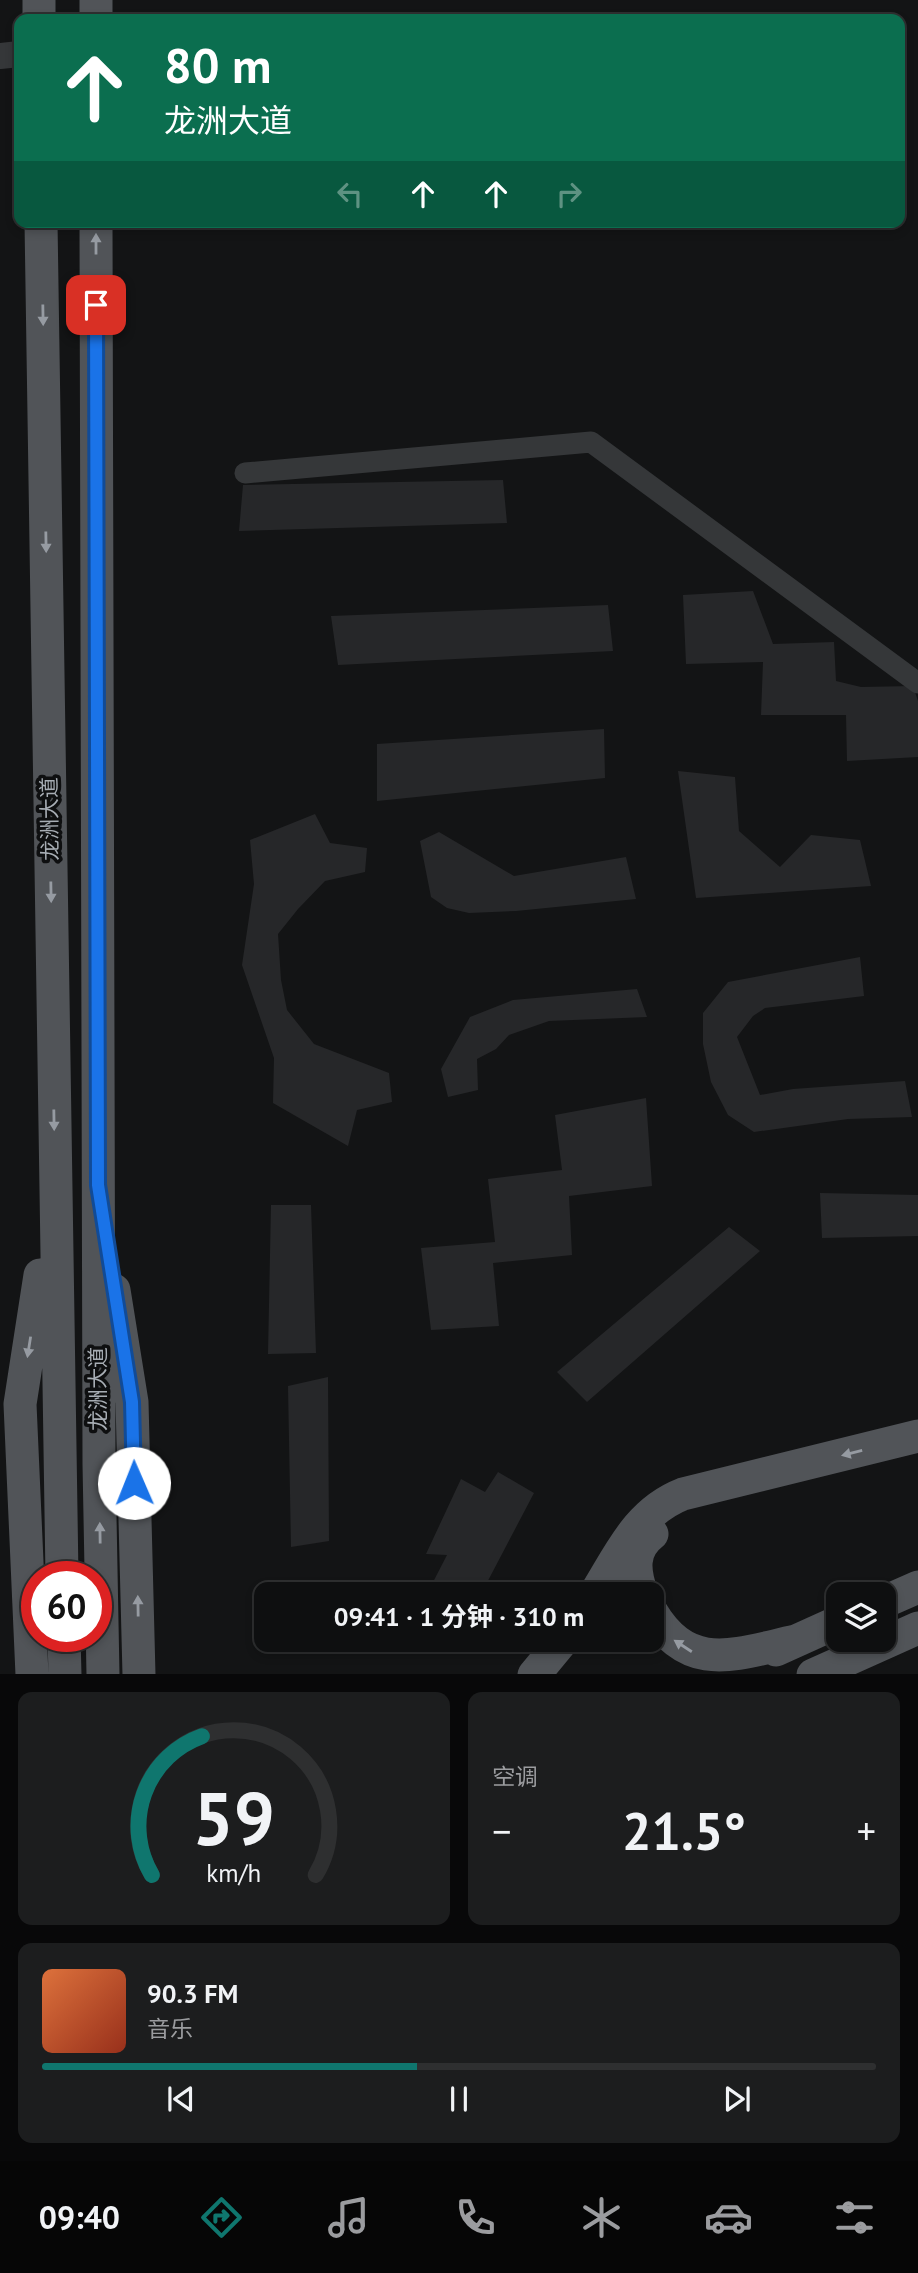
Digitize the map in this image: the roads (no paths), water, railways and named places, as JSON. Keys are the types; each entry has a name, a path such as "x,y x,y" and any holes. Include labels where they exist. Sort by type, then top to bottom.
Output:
{"main road":[{"name":"龙洲大道","path":"41,228 62,1561"},
{"name":"龙洲大道","path":"96,228 99,1464 103,1674"},
{"path":"32,1674 20,1404 55,1183"},
{"path":"98,1185 132,1402 139,1674"},
{"path":"602,1582 640,1522 663,1502 683,1494 918,1437"},
{"path":"639,1582 634,1564 644,1540 673,1521 918,1459"},
{"path":"896,1597 918,1587"},
{"path":"664,1627 681,1647 699,1655 723,1656 796,1641"},
{"path":"722,1674 826,1627"},
{"path":"815,1674 918,1628"},
{"path":"64,1652 65,1674"},
{"path":"535,1674 553,1652"}],"street":[{"path":"245,473 591,442 918,683"}]}
